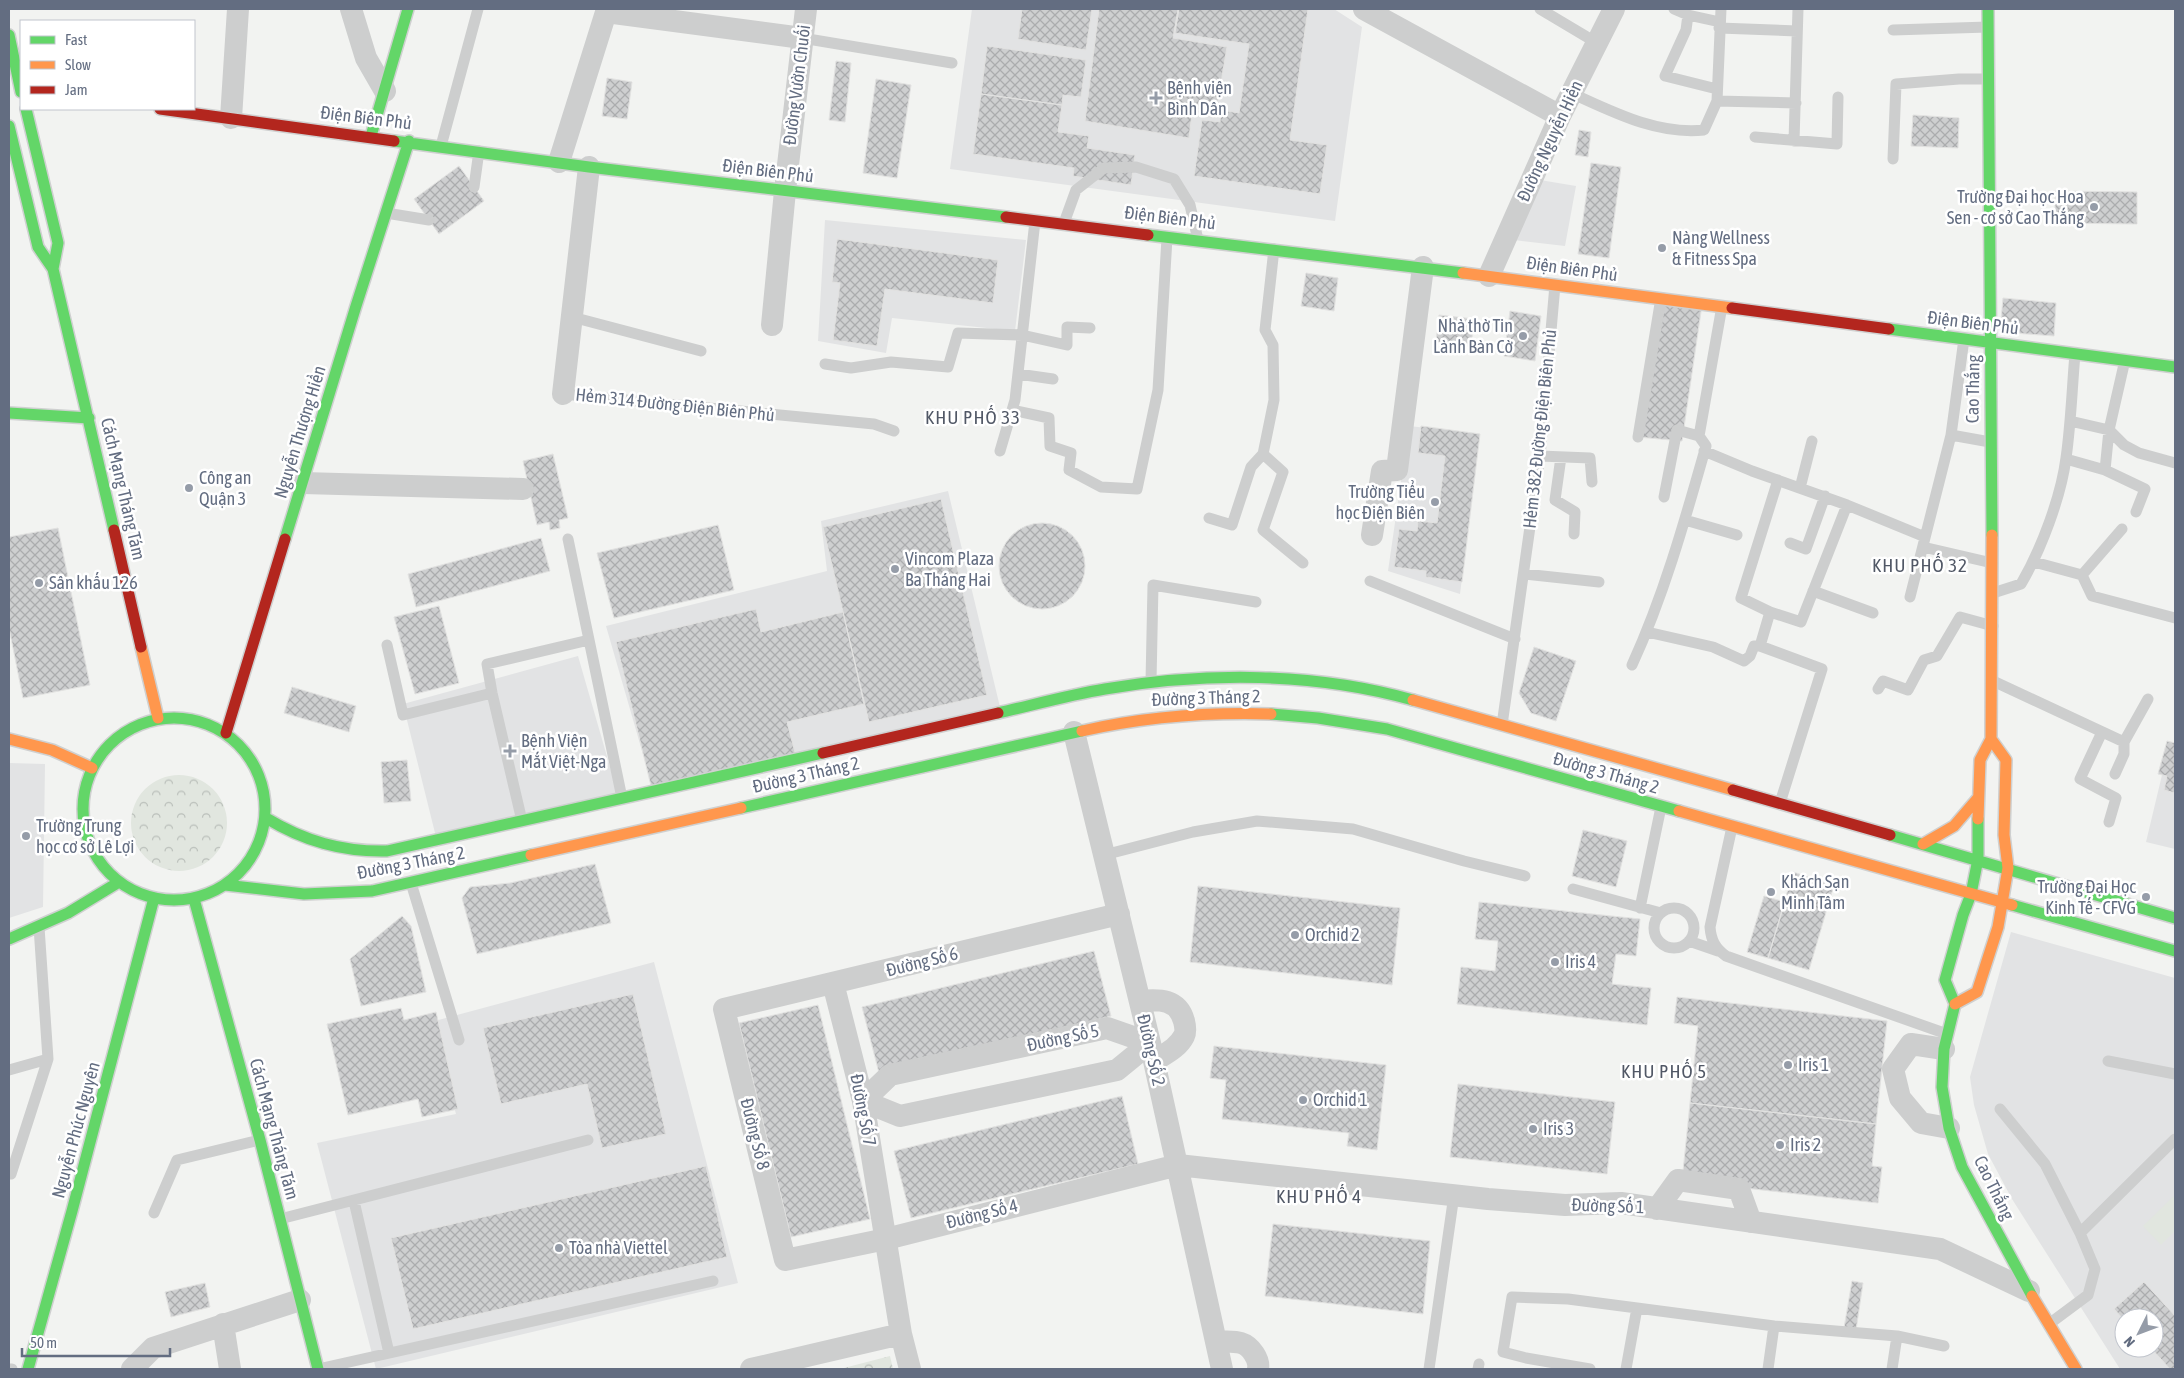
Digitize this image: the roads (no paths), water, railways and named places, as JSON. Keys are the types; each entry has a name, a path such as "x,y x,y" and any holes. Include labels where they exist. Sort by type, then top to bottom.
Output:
{"main road":[{"path":"371,136 408,9"},
{"name":"Cao Thắng","path":"1988,9 1990,442 1994,593 1991,739 1980,760 1978,860 1971,894 1963,915 1945,980 1955,1004 1946,1042 1942,1087 1949,1128 1962,1167 2029,1291 2076,1369"},
{"path":"9,35 20,87"},
{"name":"Cách Mạng Tháng Tám","path":"26,110 58,242 53,269"},
{"name":"Điện Biên Phủ","path":"168,110 409,141 590,167 1423,267 2175,367"},
{"name":"Cách Mạng Tháng Tám","path":"9,126 38,247 53,269 158,718"},
{"name":"Nguyễn Thượng Hiền","path":"226,733 356,306 409,141"},
{"path":"9,413 89,418"},
{"name":"Đường 3 Tháng 2","path":"266,818 299,837 316,844 352,852 405,848 1104,689 1151,682 1250,676 1323,682 1395,695 2173,914"},
{"name":"Đường 3 Tháng 2","path":"225,886 288,893 328,894 372,891 1074,732 1145,718 1215,712 1284,714 1319,717 1387,730 2175,950"},
{"path":"178,717 195,719 211,724 226,733 244,749 257,770 265,793 266,818 259,844 246,867 225,886 210,894 194,899 154,898 137,892 119,882 105,868 93,850 86,830 82,809 85,788 92,768 102,752 115,738 129,728 158,718 178,717"},
{"path":"9,739 44,747 92,768"},
{"path":"1955,1004 1977,992 1998,927 2008,868 2004,835 2006,760 1991,739"},
{"path":"1923,844 1952,829 1978,798"},
{"path":"9,939 68,913 119,882"},
{"name":"Nguyễn Phúc Nguyên","path":"28,1369 72,1211 154,898"},
{"name":"Cách Mạng Tháng Tám","path":"194,899 260,1140 318,1369"}],"street":[{"path":"231,118 238,9"},
{"path":"352,9 366,58 384,91"},
{"name":"Đường Vườn Chuối","path":"772,325 806,9"},
{"path":"1364,9 1560,116"},
{"name":"Đường Nguyễn Hiền","path":"1489,276 1560,116 1614,9"},
{"path":"559,162 607,11 802,38"},
{"name":"Hẻm 314 Đường Điện Biên Phủ","path":"563,394 590,167"},
{"path":"1372,535 1382,471 1396,470 1423,267"},
{"path":"303,482 523,489"},
{"name":"Đường Số 2","path":"1074,732 1152,1052 1222,1369"},
{"name":"Đường Số 6","path":"724,1009 1119,914"},
{"name":"Đường Số 7","path":"833,983 863,1101 902,1334 910,1369"},
{"path":"863,1101 900,1116 1117,1070 1152,1052 1177,1045 1185,1034 1185,1024 1180,1011 1173,1003 1161,1000 1140,1001"},
{"name":"Đường Số 8","path":"724,1009 785,1260"},
{"name":"Đường Số 5","path":"863,1101 890,1075 1107,1028 1152,1052"},
{"path":"1946,1042 1911,1044 1893,1069 1900,1098 1921,1123 1949,1128"},
{"name":"Đường Số 4","path":"785,1260 886,1239 1178,1165"},
{"name":"Đường Số 1","path":"1178,1165 1565,1205 1621,1203 1940,1249 2029,1291"},
{"path":"1657,1209 1678,1180 1739,1189 1751,1222"},
{"path":"132,1369 152,1348 300,1300"},
{"path":"223,1324 230,1369"},
{"path":"751,1369 902,1334"},
{"path":"1216,1341 1242,1343 1254,1354 1259,1364 1258,1369"}],"lane":[{"path":"441,146 478,9"},
{"path":"1540,9 1597,43"},
{"path":"1674,9 1720,25 1798,31"},
{"path":"1571,93 1632,120 1692,132 1704,130 1717,95 1721,9"},
{"path":"1794,142 1798,9"},
{"path":"1688,15 1686,30 1665,76 1717,95 1796,103"},
{"path":"1894,30 1988,27"},
{"path":"802,38 952,63"},
{"path":"1893,159 1896,84 1959,79 1989,79"},
{"path":"1755,137 1794,142 1837,144 1838,96"},
{"path":"474,187 479,151"},
{"path":"1064,223 1076,190 1104,168 1136,167 1174,179 1190,205 1198,240"},
{"path":"386,213 428,220"},
{"path":"1000,450 1012,410 1018,374 1035,219"},
{"path":"1012,410 1049,418 1050,446 1071,453 1069,470 1101,487 1137,489 1158,390 1168,236"},
{"path":"1209,518 1232,525 1251,467 1263,454 1274,400 1273,346 1265,330 1274,249"},
{"name":"Hẻm 382 Đường Điện Biên Phủ","path":"1502,725 1540,456 1555,284"},
{"path":"1638,438 1661,298"},
{"path":"1699,436 1722,306"},
{"path":"572,317 701,351"},
{"path":"825,364 851,368 891,362 948,367 958,333 1022,335 1067,345 1068,327 1090,328"},
{"path":"1910,597 1951,435 1964,340"},
{"path":"1994,593 2020,584 2034,562 2061,484 2066,459 2075,354"},
{"path":"2105,470 2109,430 2125,360"},
{"path":"1018,374 1053,379"},
{"name":"Hẻm 314 Đường Điện Biên Phủ","path":"563,394 874,424 894,431"},
{"path":"2070,421 2109,430 2124,445 2139,453 2175,463"},
{"path":"1632,665 1647,632 1685,520 1706,446 1699,436 1677,430 1664,498"},
{"path":"1951,435 1990,442"},
{"path":"1800,488 1812,441"},
{"path":"1704,451 1825,496 1924,542 1992,563"},
{"path":"1263,454 1283,472 1263,530 1303,563"},
{"path":"1540,456 1590,458 1592,482"},
{"path":"1561,457 1555,500 1576,512 1574,534"},
{"path":"2066,459 2105,470 2145,489 2136,512"},
{"path":"1778,480 1741,598 1770,612 1801,622 1846,505"},
{"path":"1790,543 1806,549 1825,496"},
{"path":"1685,520 1738,535"},
{"path":"2082,575 2122,529"},
{"path":"568,539 622,798"},
{"path":"2034,562 2082,575 2092,596 2175,618"},
{"path":"1524,574 1599,582"},
{"path":"1370,581 1514,639"},
{"path":"1151,682 1153,584 1256,602"},
{"path":"1813,591 1873,613"},
{"path":"1760,646 1770,612"},
{"path":"1878,688 1883,681 1908,690 1924,660 1937,656 1960,617 1993,626"},
{"path":"1647,632 1713,647 1744,661 1750,656 1754,646 1760,646 1822,669 1780,803"},
{"path":"522,821 487,664 589,640"},
{"path":"386,645 403,715 492,693"},
{"path":"1992,680 2124,742"},
{"path":"2115,774 2124,754 2124,742 2148,699"},
{"path":"2102,732 2080,779 2116,798 2109,822"},
{"path":"1640,908 1661,807"},
{"path":"1104,855 1192,832 1257,821 1353,829 1464,861 1525,876"},
{"path":"1718,951 1714,944 1710,927 1732,827"},
{"path":"411,883 459,1040"},
{"path":"1573,889 1661,913"},
{"path":"1671,908 1690,915 1694,933 1689,942 1682,947 1676,948 1663,945 1655,934 1654,927 1661,913 1671,908"},
{"path":"11,1174 48,1059 39,927"},
{"path":"1689,942 1718,951 1726,956 1946,1042"},
{"path":"9,1070 48,1059"},
{"path":"2108,1061 2175,1074"},
{"path":"2000,1109 2046,1164 2096,1269 2088,1295 2049,1324"},
{"path":"2080,1233 2175,1139"},
{"path":"154,1213 177,1160 260,1140"},
{"path":"280,1219 588,1140"},
{"path":"1429,1369 1454,1195"},
{"path":"354,1201 389,1353"},
{"path":"318,1369 713,1281"},
{"path":"1590,1369 1525,1364 1503,1352 1512,1297 1568,1300 1774,1326 1897,1336 1944,1346"},
{"path":"1626,1369 1637,1308"},
{"path":"1768,1369 1774,1326"},
{"path":"1892,1369 1897,1336"}],"place":[{"name":"Bệnh viện Bình Dân","path":"1156,98"},
{"name":"Trường Đại học Hoa Sen - cơ sở Cao Thắng","path":"2094,207"},
{"name":"Nàng Wellness & Fitness Spa","path":"1662,248"},
{"name":"Nhà thờ Tin Lành Bàn Cờ","path":"1523,336"},
{"name":"Công an Quận 3","path":"189,488"},
{"name":"Trường Tiểu học Điện Biên","path":"1435,502"},
{"name":"Vincom Plaza Ba Tháng Hai","path":"895,569"},
{"name":"Sân khấu 126","path":"39,583"},
{"name":"Bệnh Viện Mắt Việt-Nga","path":"510,751"},
{"name":"Trường Trung học cơ sở Lê Lợi","path":"26,836"},
{"name":"Khách Sạn Minh Tâm","path":"1771,892"},
{"name":"Trường Đại Học Kinh Tế - CFVG","path":"2146,897"},
{"name":"Orchid 2","path":"1295,935"},
{"name":"Iris 4","path":"1555,962"},
{"name":"Iris 1","path":"1788,1065"},
{"name":"Orchid 1","path":"1303,1100"},
{"name":"Iris 3","path":"1533,1129"},
{"name":"Iris 2","path":"1780,1145"},
{"name":"Tòa nhà Viettel","path":"559,1248"}],"district":[{"name":"KHU PHỐ 33","path":"973,417"},
{"name":"KHU PHỐ 32","path":"1920,565"},
{"name":"KHU PHỐ 5","path":"1664,1071"},
{"name":"KHU PHỐ 4","path":"1319,1196"}]}
